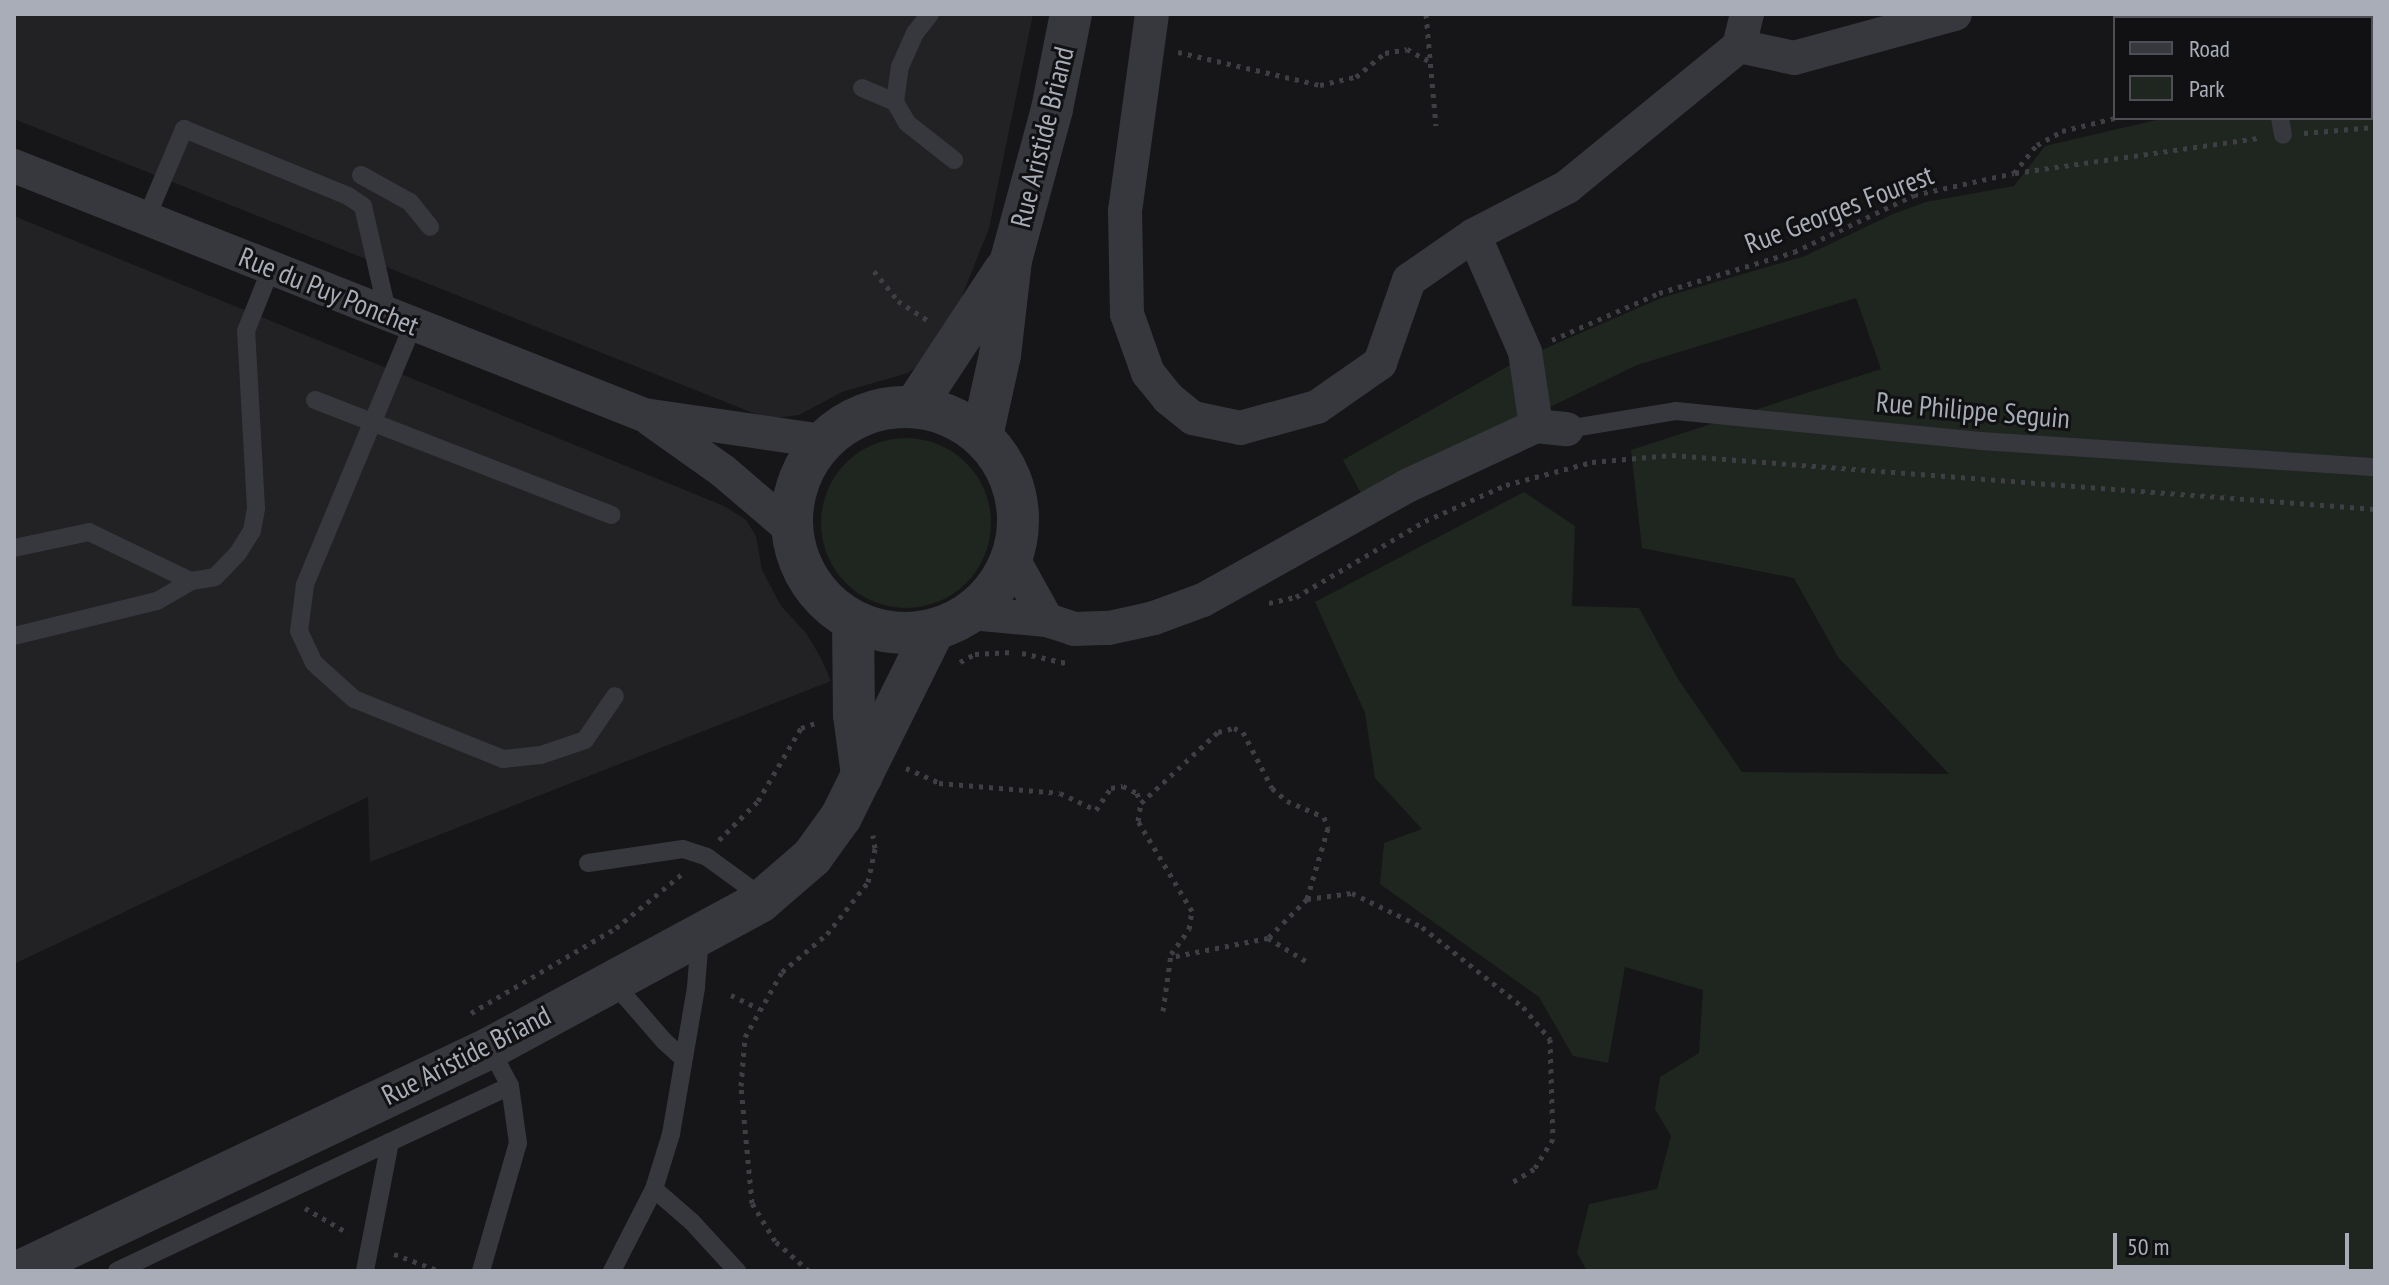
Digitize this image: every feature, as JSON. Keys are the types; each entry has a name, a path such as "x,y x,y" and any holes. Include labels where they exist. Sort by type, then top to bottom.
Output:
{"street":[{"name":"Rue Aristide Briand","path":"982,436 1000,355 1011,260 1032,193 1071,14"},
{"path":"1149,30 1125,211 1127,314 1148,373 1168,398 1193,418 1240,428 1317,407 1380,363 1409,280 1474,235 1567,187 1743,30 1794,58 1955,14"},
{"name":"Rue du Puy Ponchet","path":"14,166 644,415 823,441"},
{"path":"952,622 996,589 1013,559 1019,525 1016,492 1003,461 982,436 951,416 915,406 870,413 849,421 823,441 804,467 793,498 792,530 801,566 822,598 853,621 893,633 952,622 1047,620 1074,629 1109,628 1154,618 1203,600 1409,485 1552,427 1525,352 1474,235"},
{"name":"Rue Aristide Briand","path":"915,406 1011,260"},
{"name":"Rue du Puy Ponchet","path":"644,415 723,471 792,530"},
{"path":"1013,559 1047,620"},
{"path":"853,621 854,715 862,775"},
{"name":"Rue Aristide Briand","path":"20,1271 396,1106 475,1055 760,902 812,857 841,817 912,680 952,622"}],"lane":[{"path":"895,102 900,66 915,33 930,14"},
{"path":"862,88 895,102 907,123 954,160"},
{"path":"146,219 184,129 348,196 363,206 400,320 373,422 305,585 299,631 314,663 354,699 503,759 541,755 585,740 615,696"},
{"path":"361,175 410,202 430,227"},
{"path":"14,636 157,601 191,581 215,577 252,531 256,508 246,331 272,266"},
{"path":"315,400 611,515"},
{"name":"Rue Philippe Seguin","path":"1552,427 1676,411 1981,441 2375,467"},
{"path":"14,548 89,532 191,581"},
{"path":"588,863 683,849 703,855 751,889 760,902"},
{"path":"612,1271 654,1189 671,1134 696,987 700,936"},
{"path":"611,980 664,1041 683,1058"},
{"path":"475,1055 510,1086 518,1143 481,1271"},
{"path":"117,1271 510,1086"},
{"path":"365,1271 396,1106"},
{"path":"654,1189 692,1222 737,1271"}],"path":[{"path":"1426,14 1436,126"},
{"path":"1149,30 1320,85 1356,77 1385,53 1407,49 1430,62"},
{"path":"2014,173 2037,145 2062,131 2113,118"},
{"name":"Rue Georges Fourest","path":"1525,352 1659,293 1794,252 1914,195 2014,173 2282,126 2375,127"},
{"path":"874,271 898,301 937,326"},
{"path":"1260,605 1296,597 1425,521 1506,485 1592,462 1672,455 2375,509"},
{"path":"912,680 927,690 949,667 975,654 1016,652 1063,663 1076,662"},
{"path":"475,1055 460,1029 464,1019 616,928 666,890 758,801 801,728 854,715"},
{"path":"1141,803 1218,732 1234,728 1243,732 1272,788 1327,822 1307,899 1268,938 1171,957"},
{"path":"919,776 957,786 1060,793 1096,810 1111,788 1123,786 1137,793 1141,803 1138,821 1192,911 1189,929 1171,957 1163,1011"},
{"path":"809,1271 775,1241 752,1203 741,1086 745,1037 782,972 827,934 868,882 875,848 873,830"},
{"path":"1307,899 1352,893 1422,927 1523,1007 1550,1039 1553,1139 1534,1169 1512,1182"},
{"path":"1268,938 1306,961"},
{"path":"731,995 760,1009"}],"shaded area":[{"path":"14,14 1033,14 989,228 953,319 925,360 908,373 842,392 799,415 775,418 753,413 14,119"},
{"path":"14,216 724,506 746,520 756,536 762,570 781,606 806,633 831,681 370,862 368,797 14,964"}],"green space":[{"path":"2375,14 2375,1271 1587,1271 1577,1253 1589,1204 1657,1189 1671,1136 1655,1109 1660,1077 1699,1053 1703,990 1625,967 1608,1063 1573,1056 1539,997 1380,884 1384,843 1422,829 1375,778 1365,713 1315,602 1524,492 1575,526 1572,606 1639,608 1678,679 1742,772 1949,774 1838,657 1794,578 1642,548 1631,450 1881,369 1856,298 1637,365 1363,497 1343,460 1519,360 1661,298 1805,256 1893,214 1926,202 2014,186 2045,146 2156,120 2373,120 2373,16 2273,16"},
{"path":"906,438 939,444 966,463 985,490 991,523 985,556 966,583 939,602 906,608 873,602 846,583 827,556 821,523 827,490 846,463 873,444"}]}
